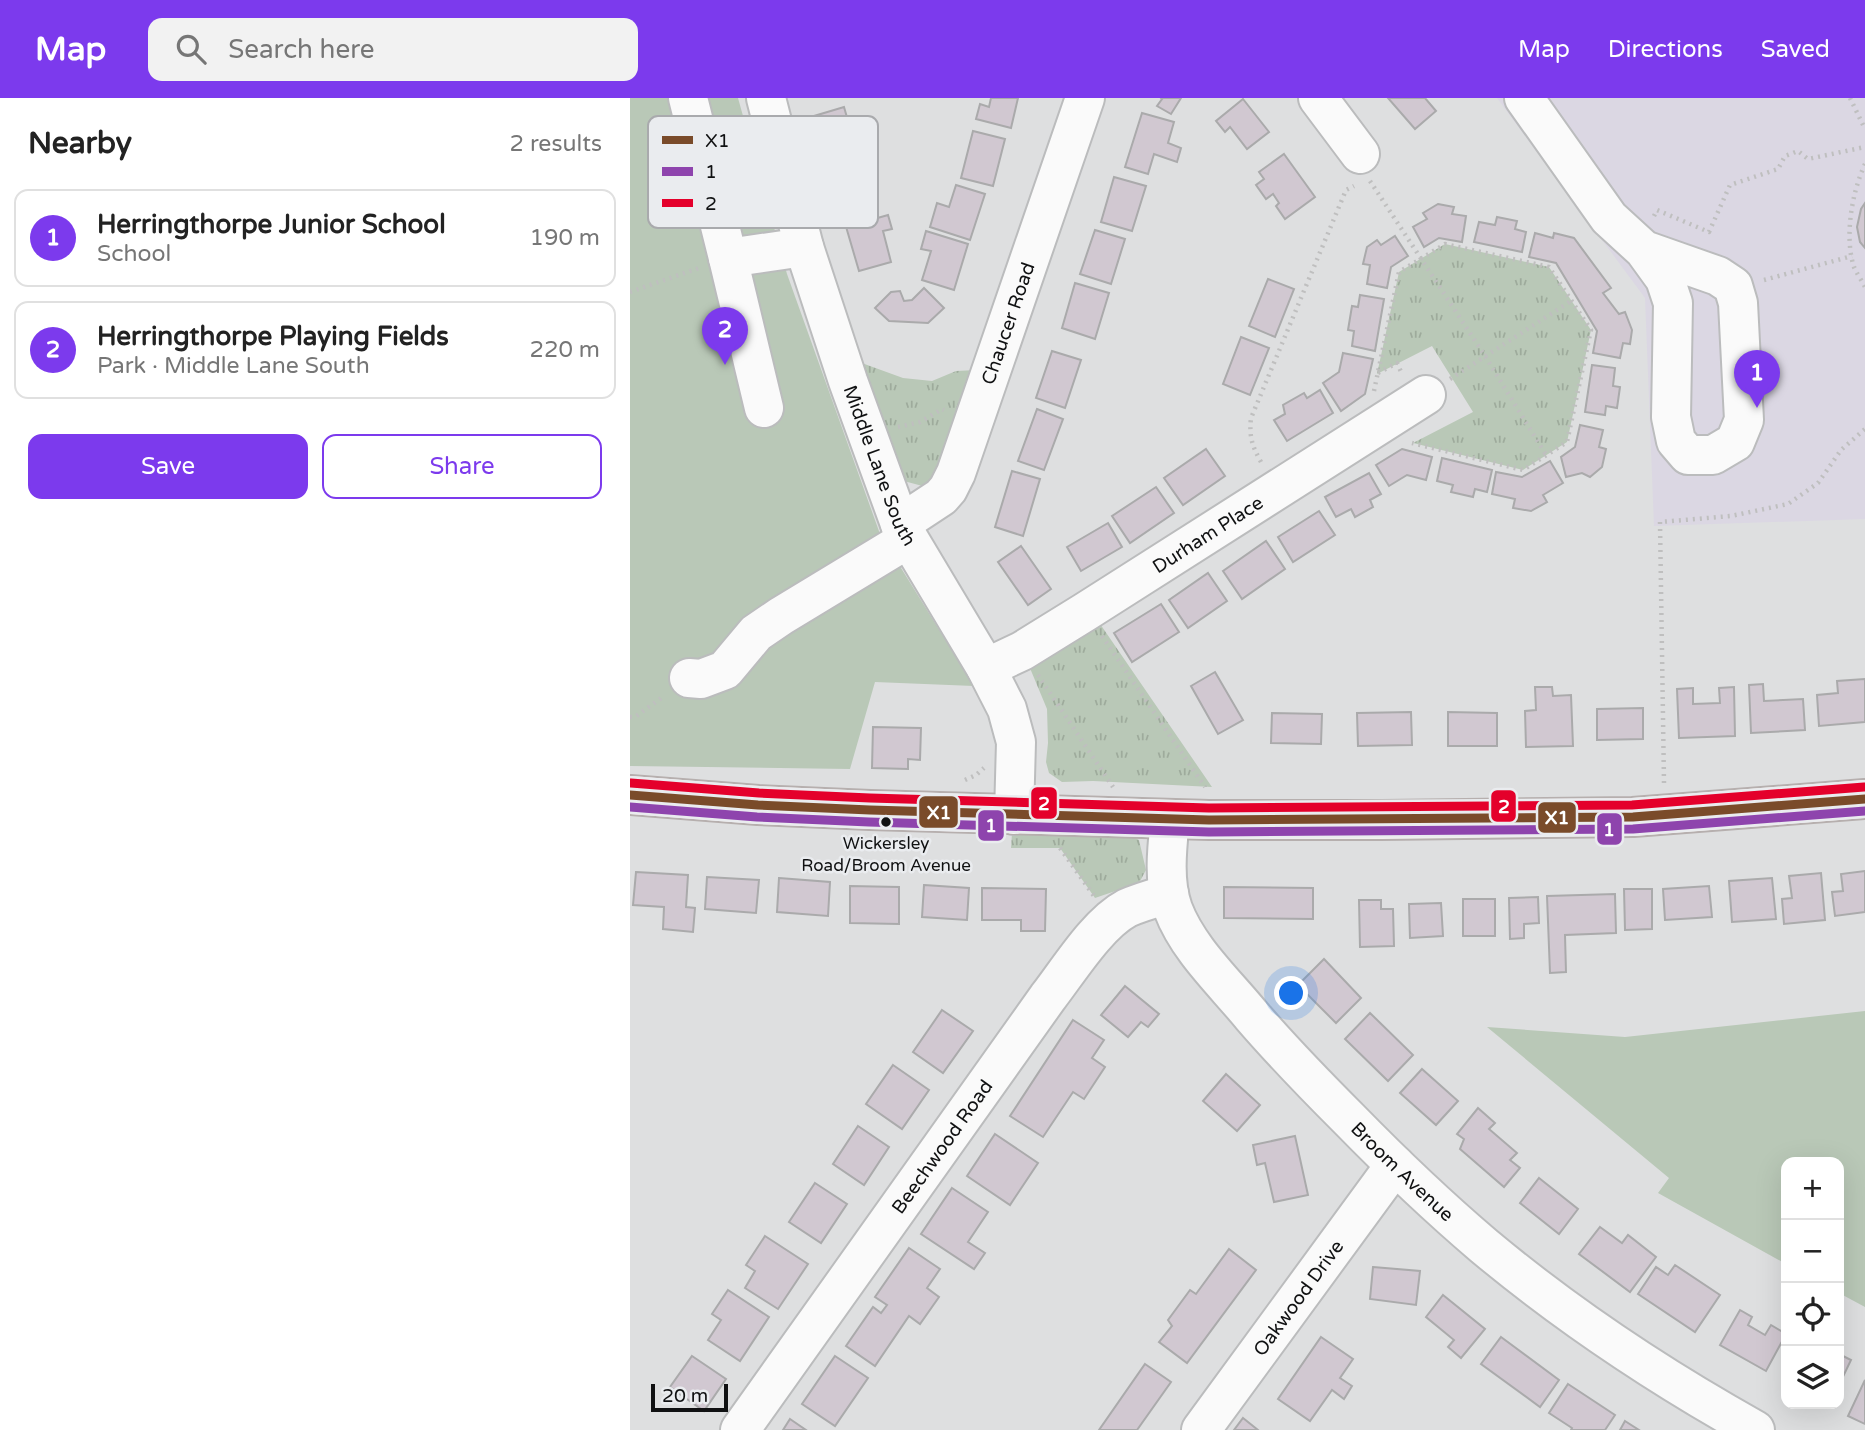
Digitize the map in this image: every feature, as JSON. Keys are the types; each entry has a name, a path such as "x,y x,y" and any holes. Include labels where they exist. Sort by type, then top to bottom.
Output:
{"main road":[{"path":"630,795 758,805 1170,820 1382,820 1664,815 1865,799"}],"street":[{"path":"688,98 692,116"},
{"name":"Middle Lane South","path":"766,98 771,116"},
{"name":"Chaucer Road","path":"689,678 701,679 725,670 756,633 904,532 948,489 974,422 1085,98"},
{"path":"1318,98 1364,166"},
{"path":"1524,98 1609,218 1641,247 1665,279 1673,303 1671,417 1676,442 1688,454 1713,456 1735,442 1744,420 1738,303 1733,286 1718,276 1641,247"},
{"path":"720,228 764,408"},
{"name":"Middle Lane South","path":"799,228 866,433 904,532 986,668 1007,709 1016,742 1014,815"},
{"path":"728,258 804,247"},
{"name":"Durham Place","path":"986,668 1022,651 1086,612 1277,490 1372,413 1426,395"},
{"name":"Broom Avenue","path":"1170,820 1167,848 1169,894 1185,934 1282,1051 1395,1165 1484,1246 1566,1310 1660,1374 1755,1430"},
{"name":"Beechwood Road","path":"740,1430 1048,997 1096,936 1110,920 1127,909 1169,894"},
{"name":"Oakwood Drive","path":"1201,1430 1395,1165"}],"path":[{"path":"1850,98 1865,129"},
{"path":"1641,247 1657,210 1709,232 1730,184 1778,169 1785,156 1798,151 1808,159 1865,148"},
{"path":"1865,164 1851,212 1850,240 1854,267 1865,287"},
{"path":"1277,490 1252,446 1249,433 1251,418 1346,190 1364,166 1546,455"},
{"path":"1444,244 1549,267 1571,301 1591,330 1567,442 1522,470 1406,442 1372,413 1399,272 1444,244"},
{"path":"1733,286 1786,275 1853,256"},
{"path":"630,292 728,258"},
{"path":"1426,395 1571,301"},
{"path":"866,433 920,422 942,409 974,422"},
{"path":"1664,815 1660,522 1731,516 1788,504 1818,483 1841,450 1865,429"},
{"path":"1086,612 1208,792 1209,820"},
{"path":"1022,651 1133,819"},
{"path":"630,717 635,717 689,678"},
{"path":"957,783 976,775 989,761"},
{"path":"1060,848 1110,920"}],"shaded area":[{"path":"1497,98 1865,98 1865,519 1654,526 1645,298"}],"green space":[{"path":"630,98 738,98 743,116 648,116 648,228 774,228 787,274 880,534 974,686 875,682 850,769 630,766"},
{"path":"1445,244 1549,267 1591,330 1567,442 1523,470 1413,443 1473,412 1432,346 1377,374 1399,272"},
{"path":"859,362 903,378 932,381 956,371 977,370 930,488 900,480"},
{"path":"1096,618 1212,787 1062,782 1049,773 1046,762 1047,709 1027,661"},
{"path":"1012,833 1130,835 1139,840 1146,870 1139,883 1095,898 1060,848 1011,848"},
{"path":"1865,1011 1865,1307 1844,1296 1844,1157 1781,1157 1781,1261 1658,1193 1669,1178 1487,1027 1625,1037"}],"building":[{"path":"991,98 1018,98 1011,128 976,119 980,104 989,107"},
{"path":"1161,98 1181,98 1171,114 1157,106"},
{"path":"1388,98 1425,98 1436,111 1415,129"},
{"path":"1243,99 1269,132 1247,149 1230,127 1225,132 1216,121"},
{"path":"844,107 847,116 814,116"},
{"path":"1142,113 1174,122 1168,143 1181,148 1177,162 1154,154 1148,174 1125,167"},
{"path":"973,131 1005,139 993,186 961,178"},
{"path":"1284,154 1315,197 1285,219 1276,206 1279,203 1273,194 1266,199 1256,185 1264,179 1259,172"},
{"path":"1114,177 1146,186 1132,231 1101,222"},
{"path":"956,185 985,194 970,240 930,227 937,203 949,207"},
{"path":"1865,203 1865,248 1860,242 1857,227"},
{"path":"1438,204 1454,207 1452,214 1466,216 1462,242 1439,238 1424,247 1413,227 1427,219 1423,213"},
{"path":"888,215 892,229 883,231 891,262 859,271 846,228 878,228 878,218"},
{"path":"1497,217 1517,221 1515,229 1526,232 1522,252 1474,242 1479,222 1495,225"},
{"path":"1095,230 1125,239 1111,284 1080,274"},
{"path":"926,231 968,244 954,290 922,280 931,251 921,249"},
{"path":"1535,233 1553,238 1554,233 1574,238 1611,288 1603,293 1619,314 1625,312 1632,330 1630,344 1623,343 1620,358 1593,353 1597,331 1556,263 1529,257"},
{"path":"1395,236 1408,256 1391,267 1387,288 1367,284 1370,265 1363,264 1367,247 1377,240 1381,245"},
{"path":"1268,279 1294,289 1275,337 1249,326"},
{"path":"1075,283 1109,293 1095,339 1062,328"},
{"path":"924,288 944,308 928,323 889,321 875,308 891,292 900,291 904,301 912,300"},
{"path":"1360,295 1384,299 1375,351 1352,346 1354,331 1348,330 1352,306 1358,307"},
{"path":"1241,337 1269,348 1250,395 1223,384"},
{"path":"1052,351 1081,360 1065,408 1036,398"},
{"path":"1343,353 1373,359 1365,394 1341,411 1323,383 1339,372"},
{"path":"1592,365 1615,368 1613,386 1620,387 1617,408 1606,406 1605,415 1585,412"},
{"path":"1320,390 1333,413 1287,441 1274,420 1285,414 1283,405 1304,393 1307,398"},
{"path":"1037,409 1063,419 1044,470 1018,461"},
{"path":"1580,425 1603,430 1599,447 1606,449 1602,467 1590,477 1582,473 1566,477 1561,457 1575,447"},
{"path":"1206,449 1225,476 1183,505 1164,478"},
{"path":"1402,449 1432,457 1426,480 1407,475 1389,486 1376,465"},
{"path":"1442,458 1492,470 1487,492 1475,489 1473,497 1451,492 1453,485 1437,481"},
{"path":"1550,461 1563,483 1543,495 1547,502 1531,511 1513,508 1515,499 1492,494 1496,472 1522,477"},
{"path":"1012,471 1040,479 1023,536 995,527"},
{"path":"1369,473 1381,494 1370,500 1373,507 1355,517 1351,509 1336,517 1325,497"},
{"path":"1156,487 1174,513 1130,543 1112,516"},
{"path":"1319,511 1335,535 1293,562 1278,537"},
{"path":"1108,523 1122,547 1081,571 1067,547"},
{"path":"1266,541 1285,569 1242,599 1223,571"},
{"path":"1021,546 1051,589 1028,605 998,562"},
{"path":"1208,573 1227,601 1188,628 1169,600"},
{"path":"1161,604 1179,632 1132,662 1114,633"},
{"path":"1215,672 1243,720 1218,734 1191,686"},
{"path":"1865,679 1865,722 1819,726 1817,695 1838,693 1837,681"},
{"path":"1763,684 1764,701 1803,699 1805,730 1751,733 1749,685"},
{"path":"1535,687 1552,687 1553,696 1571,695 1573,746 1526,747 1525,711 1536,710"},
{"path":"1734,687 1735,736 1679,738 1677,689 1693,688 1693,704 1720,703 1719,688"},
{"path":"1643,708 1643,739 1597,740 1597,709"},
{"path":"1411,712 1412,745 1358,746 1357,713"},
{"path":"1448,712 1497,713 1497,746 1448,746"},
{"path":"1272,713 1322,714 1321,744 1271,743"},
{"path":"873,727 921,728 920,760 908,759 908,769 872,768"},
{"path":"1865,871 1865,912 1835,916 1832,892 1843,891 1841,874"},
{"path":"636,872 688,875 686,907 695,908 693,932 663,929 664,907 633,905"},
{"path":"1821,873 1825,920 1784,924 1782,899 1792,898 1789,876"},
{"path":"707,877 759,880 756,913 705,909"},
{"path":"779,878 830,882 828,916 777,912"},
{"path":"1772,878 1776,919 1732,922 1729,881"},
{"path":"924,885 969,888 967,920 922,917"},
{"path":"850,886 899,887 899,924 850,923"},
{"path":"1709,886 1712,917 1665,920 1663,889"},
{"path":"1224,887 1313,888 1313,919 1224,918"},
{"path":"982,888 1046,889 1045,931 1021,931 1021,920 982,920"},
{"path":"1624,889 1652,889 1652,929 1625,930"},
{"path":"1615,894 1616,933 1565,935 1566,972 1550,973 1547,896"},
{"path":"1538,897 1539,923 1524,924 1524,938 1510,939 1509,898"},
{"path":"1463,899 1495,899 1495,936 1463,936"},
{"path":"1359,900 1381,900 1381,909 1393,909 1394,946 1360,947"},
{"path":"1441,903 1443,936 1410,938 1409,904"},
{"path":"1324,959 1361,998 1336,1023 1298,985"},
{"path":"1125,986 1159,1014 1148,1027 1141,1022 1128,1037 1101,1015"},
{"path":"942,1010 973,1031 943,1073 913,1052"},
{"path":"1370,1013 1413,1055 1388,1081 1345,1039"},
{"path":"1073,1020 1104,1040 1092,1058 1105,1067 1084,1099 1073,1092 1043,1137 1010,1116"},
{"path":"893,1065 929,1090 902,1129 866,1104"},
{"path":"1422,1069 1458,1101 1436,1125 1400,1093"},
{"path":"1226,1074 1260,1105 1237,1131 1203,1101"},
{"path":"1478,1108 1495,1123 1489,1129 1517,1153 1510,1160 1520,1168 1504,1187 1460,1149 1464,1139 1457,1134"},
{"path":"858,1126 889,1147 864,1185 833,1164"},
{"path":"995,1134 1038,1163 1010,1205 967,1176"},
{"path":"1295,1136 1308,1195 1274,1202 1265,1163 1257,1165 1253,1145"},
{"path":"1539,1178 1578,1209 1559,1234 1520,1203"},
{"path":"815,1183 847,1204 821,1243 789,1222"},
{"path":"952,1188 988,1212 968,1242 985,1253 974,1269 921,1234"},
{"path":"1600,1227 1622,1243 1628,1235 1656,1257 1630,1292 1579,1254"},
{"path":"765,1236 808,1264 778,1309 745,1288 755,1271 746,1265"},
{"path":"909,1248 940,1269 927,1288 939,1297 920,1324 909,1316 875,1366 846,1346 873,1307 881,1313 887,1305 875,1297"},
{"path":"1229,1249 1256,1270 1187,1363 1159,1342 1172,1326 1168,1320 1190,1290 1196,1294"},
{"path":"1675,1265 1720,1295 1695,1332 1638,1294 1656,1267 1668,1275"},
{"path":"1373,1267 1420,1271 1416,1305 1370,1299"},
{"path":"728,1290 769,1317 740,1361 708,1340 721,1320 712,1314"},
{"path":"1443,1295 1485,1329 1461,1358 1448,1347 1454,1340 1426,1317"},
{"path":"1740,1310 1752,1317 1748,1325 1765,1335 1771,1325 1781,1331 1781,1343 1766,1371 1720,1345"},
{"path":"1321,1337 1353,1359 1340,1378 1352,1386 1344,1399 1332,1390 1310,1421 1278,1399"},
{"path":"1501,1337 1559,1380 1540,1407 1481,1364"},
{"path":"692,1356 726,1379 704,1411 670,1387"},
{"path":"835,1356 868,1378 835,1426 802,1404"},
{"path":"1844,1356 1851,1360 1844,1375"},
{"path":"1145,1364 1171,1382 1137,1430 1099,1430"},
{"path":"1865,1380 1865,1424 1848,1416"},
{"path":"1568,1384 1615,1415 1605,1430 1571,1430 1572,1428 1549,1413"},
{"path":"1243,1418 1258,1430 1234,1430"},
{"path":"790,1419 806,1430 783,1430"},
{"path":"1625,1421 1639,1430 1620,1430"}],"transit line":[{"name":"2","path":"631,783 870,798 1209,808 1632,805 1864,787"},
{"name":"X1","path":"630,795 870,810 1209,820 1633,817 1865,799"},
{"name":"1","path":"630,807 869,822 1209,832 1633,829 1865,811"}],"place":[{"name":"Herringthorpe Playing Fields","path":"725,365"},
{"name":"Herringthorpe Junior School","path":"1757,408"},
{"name":"Wickersley Road/Broom Avenue","path":"886,822"}]}
